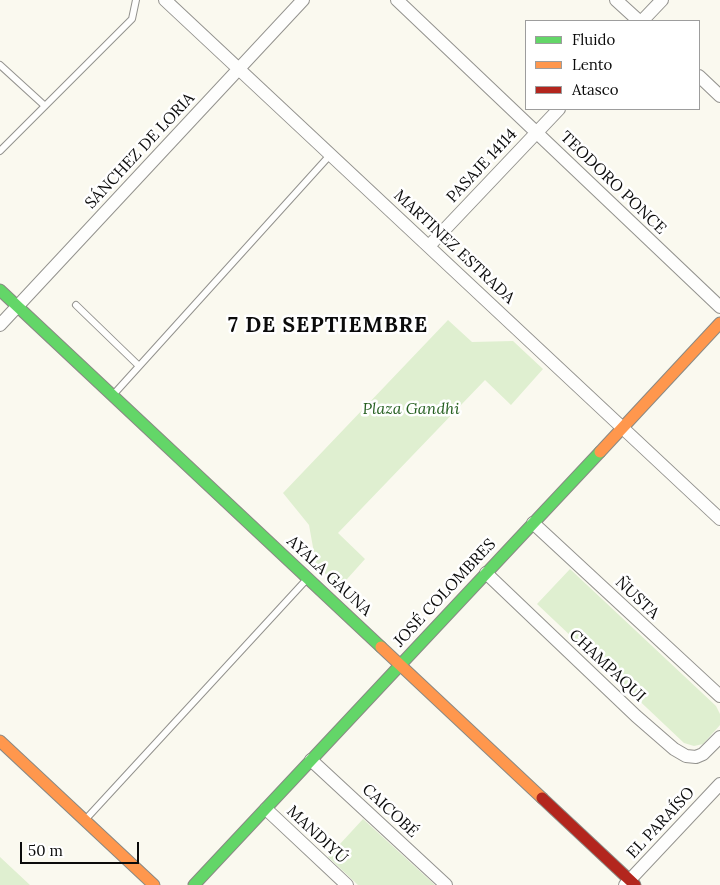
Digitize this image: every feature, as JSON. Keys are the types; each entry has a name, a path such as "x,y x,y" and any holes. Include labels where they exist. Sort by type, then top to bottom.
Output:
{"street":[{"name":"MARTINEZ ESTRADA","path":"165,0 720,519"},
{"name":"SÁNCHEZ DE LORIA","path":"0,325 304,0"},
{"name":"TEODORO PONCE","path":"397,0 720,307"},
{"path":"616,0 640,20"},
{"path":"642,20 662,0"},
{"path":"700,77 720,96"},
{"name":"PASAJE 14114","path":"429,246 558,110"},
{"name":"AYALA GAUNA","path":"0,290 630,883"},
{"name":"JOSÉ COLOMBRES","path":"194,885 720,323"},
{"name":"ÑUSTA","path":"533,523 720,696"},
{"name":"CHAMPAQUI","path":"486,574 636,716 674,749 686,756 696,757 703,754 717,740"},
{"path":"0,742 154,885"},
{"name":"CAICOBÉ","path":"312,760 446,885"},
{"name":"EL PARAÍSO","path":"630,883 720,784"},
{"name":"MANDIYÚ","path":"266,809 347,885"}],"lane":[{"path":"0,151 132,19 136,0"},
{"path":"0,65 44,106"},
{"path":"112,396 331,154"},
{"path":"76,305 139,366"},
{"path":"85,820 308,578"}],"green space":[{"name":"Plaza Gandhi","path":"448,320 472,342 513,341 543,369 511,405 485,380 338,533 365,559 339,588 316,564 309,525 283,493"},
{"path":"570,569 716,706 720,714 720,725 703,744 694,746 684,743 537,604"},
{"path":"363,819 435,885 358,885 328,857"},
{"path":"0,857 30,885 0,885"}],"traffic: fast":[{"path":"0,290 381,647"},
{"path":"194,885 600,452"}],"traffic: slow":[{"path":"600,452 720,323"},
{"path":"381,647 542,798"},
{"path":"0,741 154,885"}],"traffic: jam":[{"path":"542,798 635,885"}],"district":[{"name":"7 DE SEPTIEMBRE","path":"328,326"}]}
